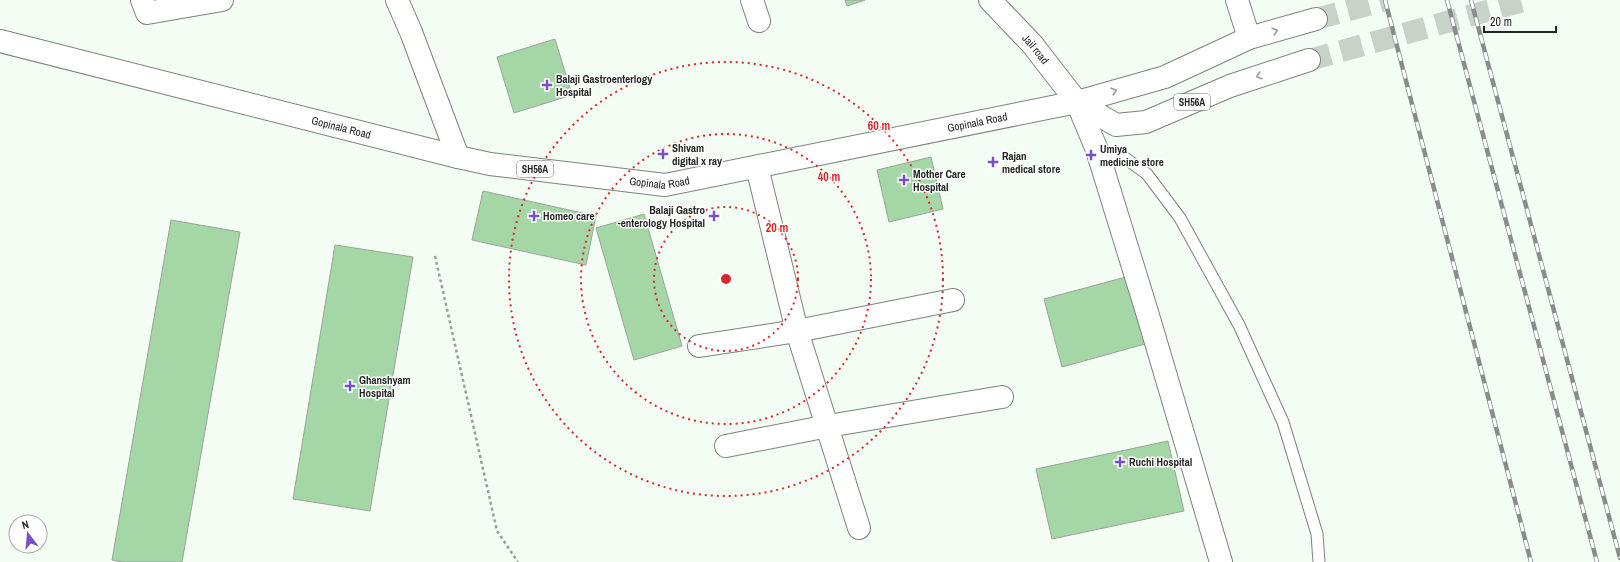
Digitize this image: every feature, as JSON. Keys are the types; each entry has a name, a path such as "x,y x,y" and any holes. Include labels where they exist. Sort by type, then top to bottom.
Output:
{"street":[{"path":"142,0 147,13 222,0"},
{"path":"396,0 411,32 458,157"},
{"path":"752,0 759,21"},
{"name":"Jail road","path":"990,0 1032,44 1077,102"},
{"path":"1237,0 1249,38"},
{"name":"Gopinala Road","path":"0,41 490,164 665,185 1077,102 1165,77 1249,38 1316,19"},
{"name":"SH56A","path":"1077,102 1116,125 1146,122 1230,86 1309,60"},
{"path":"1077,102 1097,150 1221,562"},
{"path":"757,167 797,331 859,528"},
{"path":"699,346 797,331 953,300"},
{"path":"726,446 828,426 1002,397"}],"lane":[{"path":"1097,150 1121,155 1147,174 1180,218 1239,325 1283,422 1317,534 1319,562"}],"path":[{"path":"435,256 498,531 518,562"}],"building":[{"path":"845,0 865,0 847,6"},
{"path":"555,39 572,95 514,113 497,57"},
{"path":"931,157 943,209 889,222 877,170"},
{"path":"483,191 596,216 586,265 472,240"},
{"path":"644,214 682,346 634,360 596,228"},
{"path":"171,220 240,232 182,562 123,562 112,560"},
{"path":"335,245 413,257 370,511 293,499"},
{"path":"1126,277 1145,344 1062,367 1044,299"},
{"path":"1168,441 1184,511 1052,539 1036,469"}],"tunnel":[{"path":"1316,19 1386,0"},
{"path":"1309,60 1527,0"}],"railway":[{"path":"1385,0 1531,562"},
{"path":"1447,0 1597,562"},
{"path":"1471,0 1620,558"}],"place":[{"name":"Balaji Gastroenterlogy Hospital","path":"547,85"},
{"name":"Shivam digital x ray","path":"663,154"},
{"name":"Umiya medicine store","path":"1091,155"},
{"name":"Rajan medical store","path":"993,162"},
{"name":"Mother Care Hospital","path":"904,180"},
{"name":"Homeo care","path":"534,216"},
{"name":"Balaji Gastro -enterology Hospital","path":"714,216"},
{"name":"Ghanshyam Hospital","path":"350,386"},
{"name":"Ruchi Hospital","path":"1120,462"}]}
